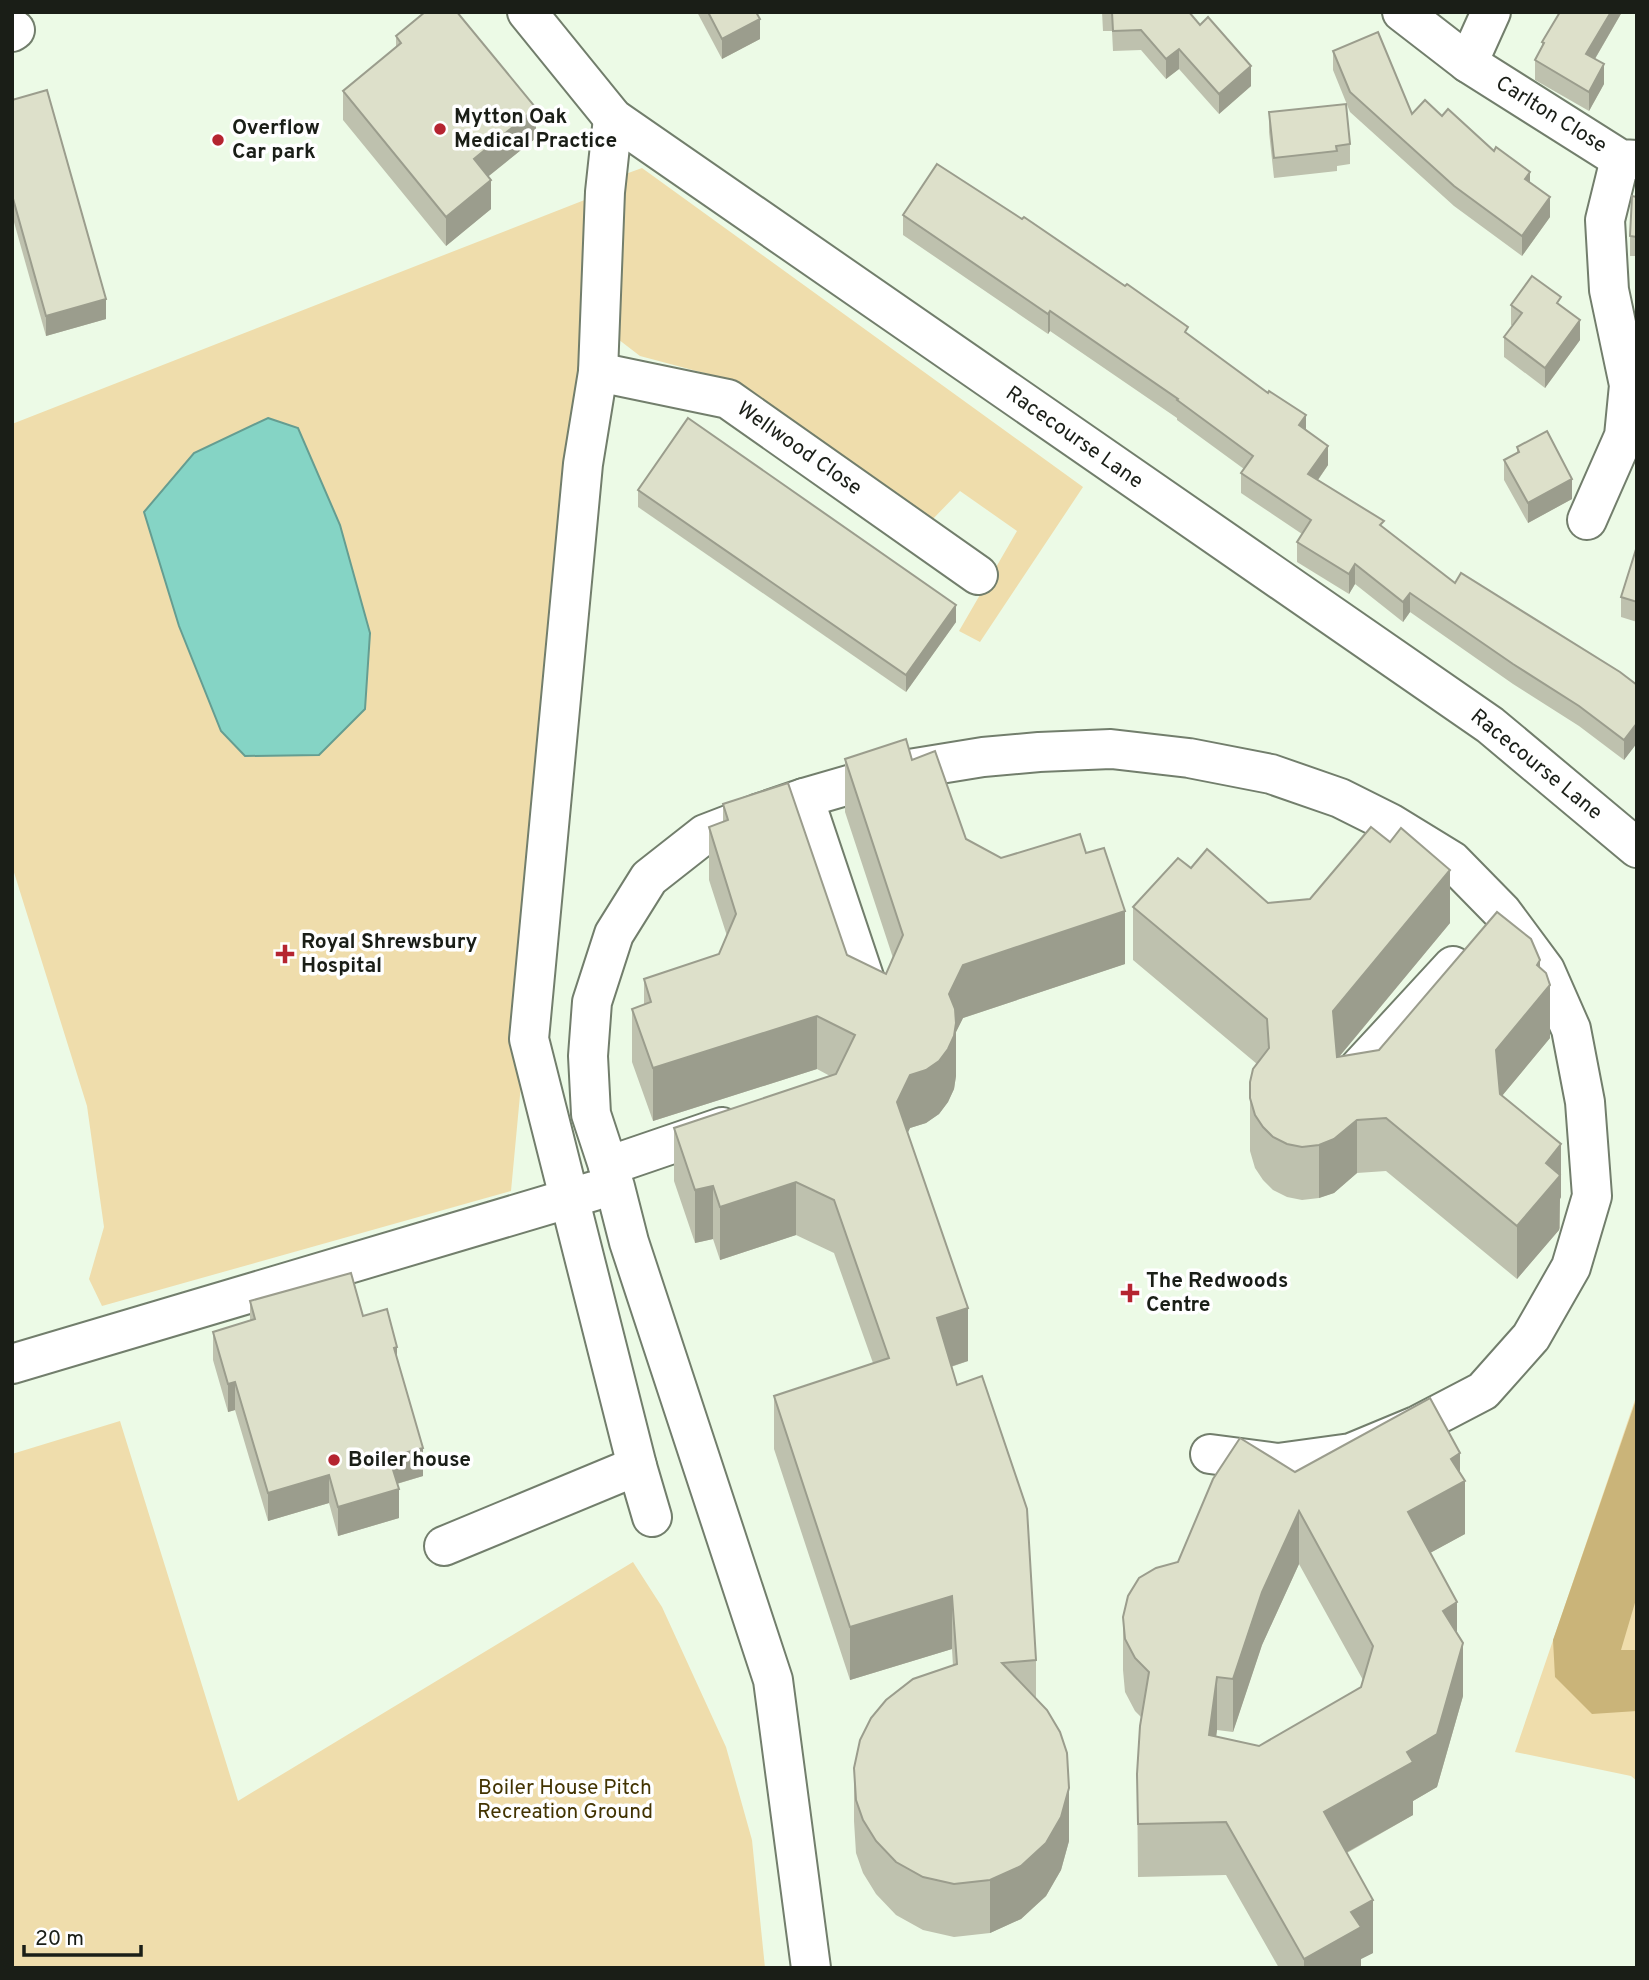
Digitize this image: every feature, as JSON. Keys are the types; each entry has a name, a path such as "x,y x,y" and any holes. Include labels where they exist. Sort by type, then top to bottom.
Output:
{"street":[{"name":"Racecourse Lane","path":"527,12 613,118 1490,725 1637,848"},
{"name":"Carlton Close","path":"1402,12 1468,63 1629,159"},
{"path":"1468,63 1491,12"},
{"path":"613,118 605,192 598,372 583,464 529,1039 652,1517"},
{"path":"1587,520 1630,439 1629,385 1609,290 1605,220 1629,159"},
{"name":"Wellwood Close","path":"598,372 728,399 978,575"},
{"path":"811,1968 774,1681 629,1242 612,1176 591,1114 588,1056 592,1002 614,934 649,878 705,834 804,798 897,771 983,757 1111,749 1189,758 1270,774 1340,798 1391,823 1452,861 1502,912 1545,970 1571,1029 1583,1090 1592,1196 1571,1267 1531,1337 1483,1391 1416,1426 1351,1453 1278,1462 1210,1454"},
{"path":"804,798 870,995"},
{"path":"1357,1070 1502,912"},
{"path":"16,1354 569,1200 612,1176 750,1118"},
{"path":"444,1546 637,1466"}],"green space":[{"path":"642,168 1083,487 980,642 959,631 1017,531 960,491 930,522 738,382 640,356 614,336 620,176"},
{"path":"605,192 511,1191 102,1306 89,1279 104,1227 87,1106 12,866 12,424"},
{"path":"1637,1394 1637,1781 1631,1776 1515,1752"},
{"name":"Boiler House Pitch Recreation Ground","path":"120,1421 238,1801 633,1562 662,1607 726,1747 752,1840 765,1968 12,1968 12,1454"}],"shaded area":[{"path":"1637,1397 1637,1596 1621,1650 1637,1650 1637,1711 1592,1714 1555,1677 1553,1640"}],"water":[{"path":"268,418 298,428 340,525 370,633 365,709 319,755 245,756 221,731 179,626 144,512 194,453"}],"building":[{"name":"Mytton Oak Medical Practice","path":"425,12 457,12 536,108 474,159 491,180 446,217 343,91 401,43 396,36"},
{"path":"708,12 756,12 760,19 722,39"},
{"path":"1112,12 1189,12 1200,25 1208,17 1251,66 1219,94 1179,49 1166,59 1141,30 1113,31"},
{"path":"1560,12 1611,12 1586,54 1604,64 1589,92 1535,60 1544,43 1542,42"},
{"path":"1378,32 1412,114 1425,100 1442,116 1448,109 1494,151 1496,147 1530,172 1525,179 1550,197 1522,236 1454,186 1350,92 1333,51"},
{"path":"47,90 106,299 46,316 12,195 12,100"},
{"path":"1346,104 1350,144 1336,146 1337,151 1274,158 1269,112"},
{"path":"937,164 1022,219 1024,217 1125,286 1127,284 1188,327 1185,332 1268,393 1269,391 1306,415 1299,425 1328,446 1308,474 1384,521 1380,525 1455,583 1461,573 1637,685 1637,723 1624,740 1579,706 1410,593 1403,602 1355,564 1349,574 1297,542 1311,520 1241,473 1253,456 1178,399 903,215"},
{"path":"1632,196 1637,197 1637,237 1630,236"},
{"path":"1532,276 1561,297 1557,303 1580,320 1545,368 1504,337 1522,313 1511,305"},
{"path":"688,418 956,605 906,675 638,490"},
{"path":"1547,431 1572,479 1528,503 1504,460 1519,452 1517,447"},
{"path":"1637,546 1637,602 1621,597"},
{"path":"906,739 912,760 935,751 966,839 1001,858 1080,834 1086,853 1104,848 1125,911 963,965 949,994 955,1009 956,1023 948,1049 939,1061 926,1070 910,1075 897,1102 968,1308 937,1318 957,1385 982,1376 1027,1509 1036,1660 1002,1663 1047,1710 1060,1732 1067,1753 1069,1788 1061,1817 1046,1843 1021,1866 990,1880 954,1884 923,1877 896,1862 876,1841 863,1820 856,1800 854,1768 860,1740 871,1718 886,1700 913,1679 957,1664 952,1596 850,1627 774,1396 889,1358 834,1200 796,1182 720,1207 713,1186 695,1190 674,1128 836,1074 855,1035 817,1016 653,1068 632,1009 651,1002 644,979 719,954 736,914 709,827 728,820 723,804 788,783 847,955 886,974 903,935 845,759"},
{"path":"1371,827 1390,842 1401,828 1450,870 1333,1011 1337,1057 1379,1050 1497,912 1531,939 1540,960 1537,965 1546,973 1550,985 1496,1050 1500,1094 1561,1144 1546,1163 1559,1177 1517,1226 1386,1118 1357,1120 1334,1139 1319,1145 1302,1147 1273,1137 1255,1115 1250,1098 1253,1069 1269,1048 1267,1019 1133,907 1178,858 1191,868 1207,849 1268,903 1310,899"},
{"path":"351,1273 363,1316 387,1309 397,1347 394,1348 423,1448 389,1457 399,1489 338,1507 329,1475 268,1493 235,1382 228,1384 213,1332 255,1319 250,1301"},
{"path":"1430,1398 1460,1453 1451,1459 1465,1481 1408,1512 1457,1602 1443,1611 1463,1643 1437,1734 1407,1752 1413,1762 1324,1812 1373,1900 1351,1912 1361,1927 1304,1959 1226,1822 1138,1824 1140,1726 1149,1672 1135,1658 1125,1639 1123,1617 1128,1596 1139,1578 1156,1568 1178,1562 1213,1479 1240,1438 1295,1472","holes":["1299,1511 1373,1646 1361,1687 1259,1746 1209,1735 1217,1677 1233,1679 1262,1592"]}],"place":[{"name":"Mytton Oak Medical Practice","path":"440,129"},
{"name":"Overflow Car park","path":"218,140"},
{"name":"Royal Shrewsbury Hospital","path":"285,954"},
{"name":"The Redwoods Centre","path":"1130,1293"},
{"name":"Boiler house","path":"334,1460"}]}
